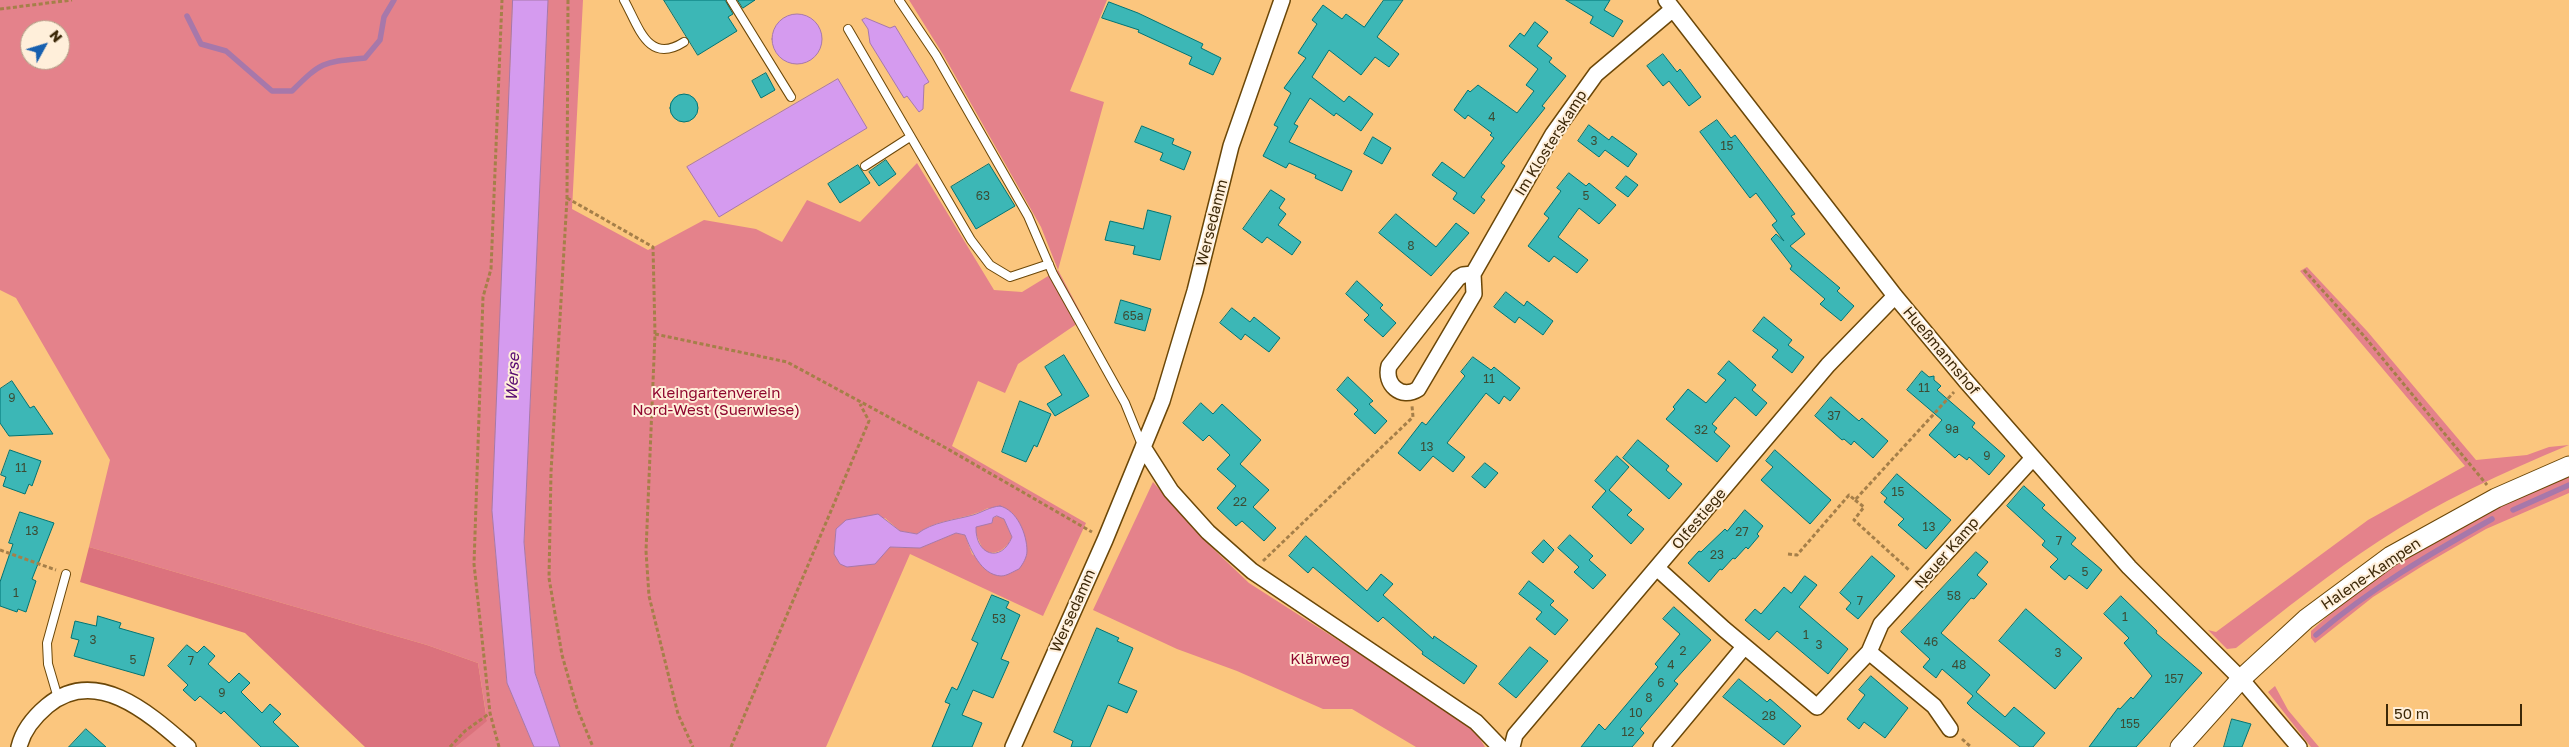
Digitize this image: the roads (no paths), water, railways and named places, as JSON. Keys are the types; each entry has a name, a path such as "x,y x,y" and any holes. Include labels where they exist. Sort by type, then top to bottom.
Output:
{"street":[{"name":"Wersedamm","path":"1013,747 1105,540 1162,401 1190,309 1231,146 1282,0"},
{"name":"Im Klosterskamp","path":"1473,274 1463,275 1458,278 1389,366 1386,375 1389,383 1402,393 1411,393 1418,388 1474,294 1473,274 1553,134 1596,74 1670,4"},
{"name":"Hueßmannshof","path":"1670,4 1895,296 1965,380 2129,567 2241,679 2299,747"},
{"name":"Olfestiege","path":"1512,747 1516,736 1828,365 1895,296"},
{"path":"1143,447 1171,491 1183,505 1208,532 1252,571 1476,722 1500,747"},
{"name":"Neuer Kamp","path":"1658,569 1744,647 1817,708 1869,652 1881,624 1922,582 1978,517 2033,458"},
{"name":"Halene-Kampen","path":"2180,747 2241,679 2306,619 2391,556 2496,498 2569,466"},
{"path":"1661,747 1744,647"},
{"path":"1869,652 1934,706 1950,729"},
{"path":"19,747 21,739 34,717 58,698 78,690 101,691 131,703 188,747"}],"lane":[{"path":"624,0 649,44 663,51 673,49 684,42"},
{"path":"731,0 791,97"},
{"path":"899,0 936,55 1028,216 1053,274 1125,403 1143,447"},
{"path":"848,29 971,240 990,265 1010,277 1049,264"},
{"path":"865,166 910,137"},
{"path":"58,698 48,664 46,643 66,574"}],"water":[{"name":"Werse","path":"513,0 548,0 524,542 535,673 560,747 534,747 507,683 492,511"},
{"path":"802,14 815,21 821,29 821,49 815,57 807,63 792,64 779,57 773,49 772,34 779,21 787,15"},
{"path":"866,18 890,28 895,26 929,82 924,85 923,109 919,112 907,96 904,98 870,43 868,29 862,20"},
{"path":"838,79 867,128 719,217 687,167"},
{"path":"1000,506 1006,508 1016,518 1023,530 1027,544 1026,556 1022,565 1019,569 1006,575 994,575 982,567 970,548 965,535 956,533 920,548 890,547 875,564 847,567 840,564 834,554 836,529 846,520 878,514 900,531 917,534 937,524","holes":["997,516 1004,519 1012,537 1007,545 1002,551 996,553 984,550 977,537 976,527 992,523 993,518"]}],"waterway":[{"path":"187,16 201,44 226,51 272,91 292,91 317,68 331,62 365,58 380,40 384,17 394,0"},
{"path":"2513,510 2569,485"},
{"path":"2316,635 2380,587 2492,519"}],"park label":[{"name":"Kleingartenverein Nord-West (Suerwiese)","path":"716,402"},
{"name":"Klärweg","path":"1320,659"}]}
